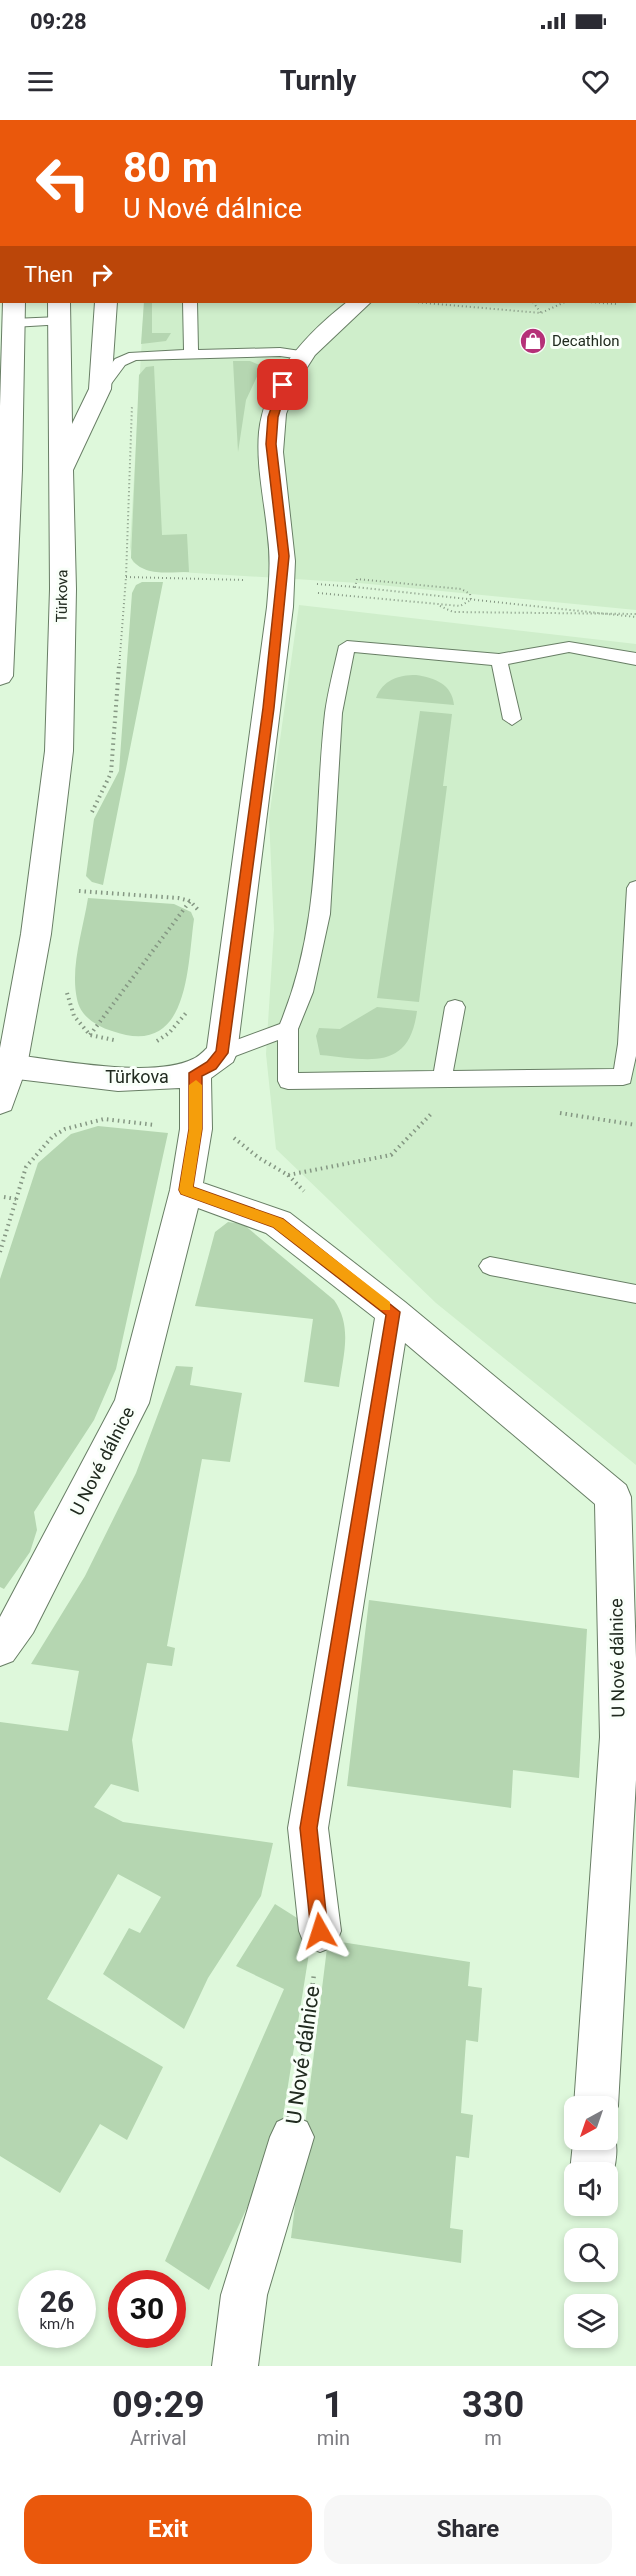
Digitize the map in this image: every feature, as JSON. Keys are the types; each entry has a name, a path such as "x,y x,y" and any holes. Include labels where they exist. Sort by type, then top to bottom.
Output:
{"street":[{"path":"61,472 100,389 106,303"},
{"path":"222,1053 268,708 282,582 284,556 271,444 273,417 283,385 302,355 330,326 359,303"},
{"name":"Türkova","path":"0,1101 36,934 59,751 63,590 59,311"},
{"path":"0,676 10,470 14,312"},
{"path":"0,437 10,470"},
{"name":"Türkova","path":"6,1066 116,1078 155,1079 195,1073 211,1066 222,1053"},
{"name":"U Nové dálnice","path":"0,1648 20,1620 132,1403 186,1190 196,1129 195,1073"},
{"name":"U Nové dálnice","path":"186,1190 278,1223 393,1312 613,1497 619,1737 597,2096"},
{"path":"320,1931 308,1828 393,1312"},
{"name":"U Nové dálnice","path":"235,2366 244,2295 292,2137"}],"lane":[{"path":"190,303 191,354"},
{"path":"14,312 59,311"},
{"path":"100,389 120,362 134,356 280,352 302,355"},
{"path":"636,659 569,647 499,660 347,646 334,712 319,932 301,1002 288,1029 288,1081 630,1078 628,1044 636,888"},
{"path":"499,660 512,719"},
{"path":"442,1079 455,1007"},
{"path":"222,1053 288,1029"},
{"path":"490,1266 636,1294"}],"path":[{"path":"426,303 541,313 563,303"},
{"path":"534,303 541,313"},
{"path":"601,303 626,305"},
{"path":"88,819 111,773 126,577 134,356"},
{"path":"126,577 255,580"},
{"path":"310,588 318,593 437,604 468,604 470,594 461,589 357,579 355,586"},
{"path":"323,584 636,615"},
{"path":"437,604 453,612 636,615"},
{"path":"79,881 78,891 190,901 199,909 204,920"},
{"path":"65,983 74,1016 90,1035 190,901"},
{"path":"163,1038 180,1022 189,1003"},
{"path":"225,1135 288,1175 392,1155 424,1119 440,1106"},
{"path":"552,1112 636,1125"},
{"path":"0,1252 26,1167 38,1151 65,1129 105,1119 157,1125"},
{"path":"4,1197 16,1198"},
{"name":"U Nové dálnice","path":"292,2137 320,1931"}],"shaded area":[{"path":"144,303 636,303 636,610 359,583 147,570 133,562 130,547"},
{"path":"144,303 152,303 152,333 171,333 166,341 141,344"},
{"path":"233,361 250,361 262,366 246,400 238,452"},
{"path":"154,366 162,535 187,534 189,572 149,571 136,564 131,558 139,375 146,367"},
{"path":"142,582 163,582 103,885 92,882 86,876 94,819 119,771 132,593 136,585"},
{"path":"299,605 636,644 636,1465 436,1303 276,1149 266,1054 274,929 269,818"},
{"path":"416,675 441,683 450,692 454,705 376,698 383,687 392,680"},
{"path":"420,711 452,714 443,786 447,786 419,1002 377,998"},
{"path":"88,898 174,904 191,912 194,919 185,984 179,1004 170,1021 156,1032 137,1036 112,1031 90,1020 81,1010 75,987 75,974"},
{"path":"377,1007 417,1011 412,1031 405,1045 395,1053 383,1058 354,1059 320,1055 316,1036 319,1028 340,1029"},
{"path":"98,1126 168,1133 116,1369 94,1420 34,1512 37,1530 30,1552 4,1589 0,1587 0,1279 38,1163 71,1134"},
{"path":"228,1222 243,1224 334,1300 340,1310 345,1331 339,1387 304,1382 313,1319 195,1306 215,1232"},
{"path":"176,1366 193,1367 190,1385 242,1393 230,1462 202,1459 167,1646 175,1648 172,1666 147,1663 132,1740 139,1792 111,1784 94,1807 123,1822 273,1843 261,1896 208,1978 184,2029 103,1974 129,1928 140,1933 161,1897 118,1874 47,1999 163,2067 127,2140 100,2124 60,2193 0,2156 0,1722 68,1731 79,1671 31,1664 85,1576 136,1473"},
{"path":"369,1600 587,1629 579,1778 513,1770 511,1808 347,1786"},
{"path":"275,1904 313,1928 280,2136 209,2290 186,2275 186,2270 179,2270 165,2261 284,1989 236,1966"},
{"path":"328,1940 470,1962 468,1986 482,1988 478,2042 466,2040 461,2113 473,2115 469,2158 456,2156 450,2228 463,2230 461,2263 291,2238"}],"slow traffic":[{"path":"196,1085 196,1129 186,1190 278,1223 386,1306"}],"place":[{"name":"Decathlon","path":"533,341"}],"route":[{"path":"283,385 273,417 271,444 284,556 268,708 222,1053 211,1066 195,1073 196,1129 186,1190 278,1223 393,1312 308,1828 320,1931"}]}
